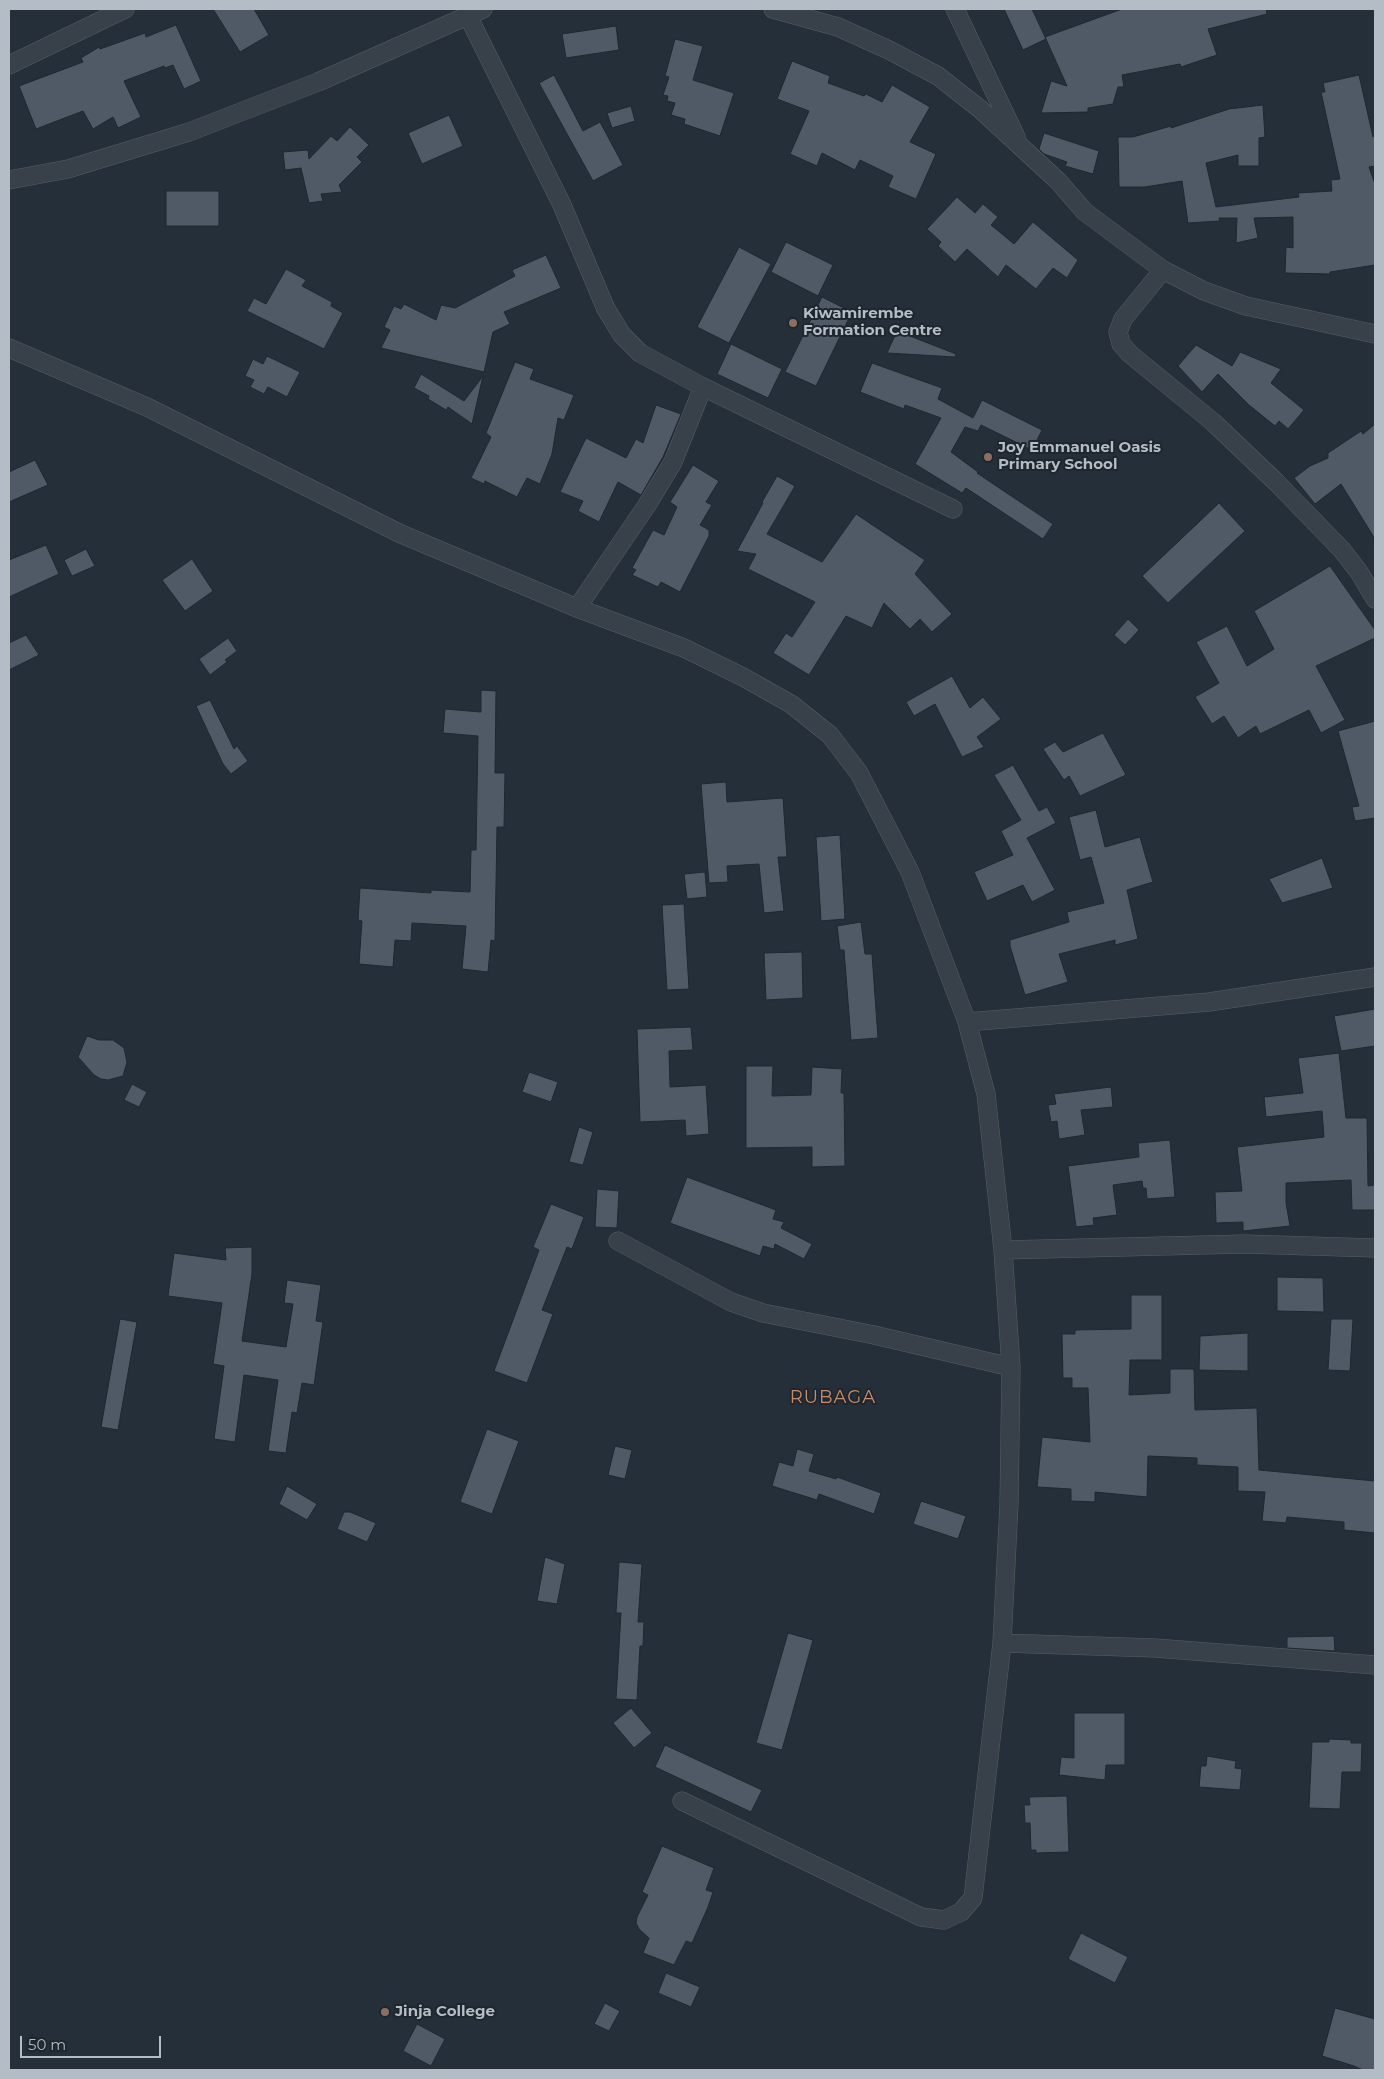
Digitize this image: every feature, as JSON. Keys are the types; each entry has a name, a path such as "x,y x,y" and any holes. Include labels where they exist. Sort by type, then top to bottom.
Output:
{"street":[{"path":"9,65 125,9"},
{"path":"774,9 838,27 938,76 980,109 1058,180 1085,212 1163,270 1204,291 1246,306 1375,334"},
{"path":"955,9 1021,147"},
{"path":"9,180 68,169 189,132 309,86 475,12 562,205 606,309 622,335 640,353 703,387 954,509"},
{"path":"1163,270 1123,319 1118,332 1120,344 1213,422 1276,482 1342,550 1359,572 1375,599"},
{"path":"1335,325 1375,322"},
{"path":"9,348 148,406 401,534 577,608 684,648 743,676 791,704 830,735 859,773 910,872 967,1022 986,1094 1004,1250 1011,1368 1002,1643 973,1898 961,1912 944,1920 921,1918 682,1801"},
{"path":"577,608 647,505 672,462 703,387"},
{"path":"967,1022 1209,1002 1375,977"},
{"path":"618,1241 731,1302 763,1313 874,1335 1011,1368"},
{"path":"1004,1250 1244,1244 1375,1248"},
{"path":"1002,1643 1155,1648 1375,1665"}],"building":[{"path":"213,9 254,9 269,35 240,52"},
{"path":"1004,9 1032,9 1046,39 1023,50"},
{"path":"1122,9 1266,9 1267,14 1208,29 1217,55 1181,67 1180,64 1122,75 1124,87 1118,87 1113,104 1088,108 1088,112 1041,113 1051,81 1067,86 1045,37"},
{"path":"176,25 201,81 184,89 173,65 165,68 164,66 124,81 141,117 118,128 113,117 93,129 83,111 36,129 19,86 83,62 81,58 99,47 100,49 145,33 146,37"},
{"path":"616,26 619,50 566,58 562,34"},
{"path":"675,39 703,46 693,80 734,93 720,136 684,124 685,119 671,115 675,103 667,101 668,96 663,95 669,77 665,76"},
{"path":"792,61 830,76 828,83 864,96 866,94 882,102 892,85 930,107 910,142 936,154 916,199 888,187 893,176 860,160 855,170 822,153 817,166 790,154 809,111 777,99"},
{"path":"554,75 583,131 600,122 623,165 593,181 539,83"},
{"path":"1359,75 1373,137 1375,136 1375,166 1369,167 1375,184 1375,265 1330,272 1330,274 1285,273 1286,247 1293,248 1293,217 1254,218 1258,238 1236,243 1237,218 1219,218 1220,221 1188,223 1182,181 1145,187 1119,187 1118,137 1133,137 1171,126 1171,128 1229,109 1263,105 1265,137 1259,138 1259,166 1238,166 1238,155 1206,163 1216,207 1299,197 1298,193 1332,191 1331,180 1340,179 1321,92 1325,92 1323,83"},
{"path":"631,106 635,121 612,128 607,113"},
{"path":"449,115 463,146 422,164 408,133"},
{"path":"350,127 369,145 357,157 362,162 339,185 342,192 321,194 323,201 309,203 301,168 285,170 283,152 308,150 309,159 331,136 337,141"},
{"path":"1044,133 1099,151 1093,174 1065,166 1067,162 1044,154 1039,149"},
{"path":"166,191 219,191 219,226 166,226"},
{"path":"957,197 975,213 983,204 998,217 991,225 1014,244 1033,222 1078,260 1067,278 1053,268 1036,289 1006,265 998,277 967,249 955,262 938,246 941,242 927,229"},
{"path":"786,242 833,265 818,296 771,272"},
{"path":"739,247 771,264 729,343 697,327"},
{"path":"546,255 561,288 504,312 510,324 493,332 484,372 381,348 390,330 384,327 394,306 401,309 404,304 436,320 441,305 455,308 515,276 512,270"},
{"path":"286,269 306,280 302,286 332,302 331,306 343,313 324,349 247,311 254,298 266,304"},
{"path":"822,297 852,312 816,386 785,372"},
{"path":"897,331 956,354 955,357 887,353"},
{"path":"731,344 782,369 768,398 717,374"},
{"path":"1196,345 1232,366 1240,352 1281,369 1271,383 1304,410 1288,429 1279,421 1275,426 1249,405 1218,374 1202,392 1178,366"},
{"path":"267,356 300,372 287,397 268,387 264,394 250,387 254,380 245,376 253,359 263,364"},
{"path":"515,362 534,369 530,379 574,395 564,420 558,418 552,454 540,484 527,478 517,497 485,481 484,484 471,478 491,437 486,433"},
{"path":"872,363 942,388 938,399 973,418 982,400 1042,430 1032,450 981,425 978,431 965,427 951,452 977,473 1053,524 1043,539 966,488 962,493 915,464 941,418 905,405 904,409 860,392"},
{"path":"421,374 464,401 483,376 472,424 448,407 446,410 428,399 429,396 414,388"},
{"path":"656,405 681,414 663,457 641,495 618,482 599,522 578,511 583,501 560,492 586,438 626,458 636,439 643,443"},
{"path":"1375,424 1375,539 1341,484 1315,504 1294,478 1310,466 1328,458 1328,453 1361,431 1363,434"},
{"path":"35,460 48,485 9,502 9,472"},
{"path":"693,465 719,481 706,502 712,505 700,525 709,530 709,536 680,592 661,582 658,587 632,575 636,570 632,568 653,530 664,535 677,507 670,502"},
{"path":"777,476 795,486 767,534 822,562 856,514 925,560 915,574 952,614 932,632 920,619 910,629 884,603 872,628 846,616 809,675 773,653 786,633 792,637 815,602 748,569 756,554 737,551"},
{"path":"1219,503 1245,531 1168,603 1142,576"},
{"path":"46,545 59,574 9,597 9,560"},
{"path":"86,549 95,566 72,576 64,560"},
{"path":"192,559 213,591 185,611 162,580"},
{"path":"1330,566 1375,630 1375,638 1316,666 1345,720 1321,733 1309,710 1260,734 1256,726 1238,738 1224,716 1212,724 1195,697 1219,683 1196,642 1227,626 1247,666 1274,649 1254,611"},
{"path":"1128,619 1139,630 1125,645 1114,635"},
{"path":"26,635 39,655 9,670 9,643"},
{"path":"228,638 237,651 225,660 227,662 210,675 199,659"},
{"path":"952,676 970,708 983,697 1001,719 977,737 984,747 962,757 935,704 914,716 906,702"},
{"path":"481,690 496,691 495,773 505,773 504,827 497,827 495,941 491,940 488,972 462,969 466,926 412,923 411,941 395,940 393,967 359,964 362,921 358,920 360,888 431,893 431,890 470,892 471,850 476,850 478,736 443,733 445,709 481,712"},
{"path":"210,700 234,749 237,746 248,761 231,774 223,764 196,706"},
{"path":"1375,721 1375,818 1355,821 1352,807 1359,806 1338,731"},
{"path":"1103,733 1126,775 1080,796 1069,776 1064,780 1043,749 1055,742 1063,752"},
{"path":"1013,765 1039,811 1047,807 1056,823 1027,838 1055,890 1032,902 1023,885 987,901 974,872 1013,855 1001,831 1021,820 994,775"},
{"path":"726,782 727,802 783,798 787,857 778,857 784,911 764,913 759,864 727,866 728,882 709,883 701,784"},
{"path":"1096,810 1105,847 1140,837 1153,882 1127,890 1138,939 1115,945 1115,940 1059,954 1068,982 1025,995 1010,946 1010,940 1069,922 1067,912 1104,903 1091,857 1080,860 1069,817"},
{"path":"840,835 845,919 821,921 816,837"},
{"path":"1322,858 1333,888 1282,903 1269,879"},
{"path":"705,872 707,897 687,899 684,874"},
{"path":"684,904 689,989 667,990 662,905"},
{"path":"861,922 865,954 872,954 878,1038 851,1040 844,950 840,950 837,926"},
{"path":"802,952 803,998 766,1000 764,953"},
{"path":"1375,1009 1375,1046 1341,1051 1334,1016"},
{"path":"691,1027 693,1050 669,1051 670,1087 706,1085 709,1134 686,1136 685,1120 640,1122 637,1029"},
{"path":"87,1036 99,1040 113,1040 124,1048 127,1062 123,1076 108,1080 94,1075 78,1057"},
{"path":"1339,1053 1346,1118 1367,1118 1368,1186 1375,1185 1375,1210 1352,1210 1351,1180 1286,1183 1286,1203 1290,1226 1243,1231 1243,1222 1216,1223 1215,1192 1242,1191 1237,1147 1324,1137 1322,1111 1266,1117 1264,1097 1303,1093 1298,1058"},
{"path":"746,1066 773,1066 772,1096 811,1095 812,1067 842,1069 841,1093 844,1093 845,1166 812,1167 812,1147 746,1148"},
{"path":"529,1072 558,1082 551,1102 522,1092"},
{"path":"132,1084 147,1092 139,1107 124,1100"},
{"path":"1111,1087 1113,1107 1081,1110 1085,1135 1059,1139 1057,1121 1051,1122 1048,1105 1056,1104 1054,1094"},
{"path":"579,1127 593,1132 583,1165 569,1162"},
{"path":"1170,1140 1175,1197 1147,1199 1146,1188 1143,1188 1142,1181 1113,1185 1117,1215 1093,1218 1094,1225 1076,1227 1068,1166 1139,1157 1138,1143"},
{"path":"687,1177 776,1210 773,1219 784,1222 781,1228 812,1244 804,1259 775,1244 774,1249 763,1246 760,1256 670,1223"},
{"path":"597,1189 619,1191 617,1228 595,1227"},
{"path":"551,1204 584,1217 572,1249 567,1247 542,1310 553,1314 527,1383 494,1371 539,1250 533,1247"},
{"path":"252,1247 252,1274 242,1341 286,1347 293,1304 284,1303 287,1280 321,1285 316,1321 323,1322 314,1385 302,1383 297,1413 292,1412 286,1453 268,1451 278,1380 244,1375 235,1442 214,1439 224,1366 213,1364 222,1303 168,1296 174,1253 226,1260 225,1248"},
{"path":"1277,1277 1323,1278 1324,1312 1277,1311"},
{"path":"1131,1295 1162,1295 1162,1360 1130,1360 1129,1395 1170,1393 1170,1369 1194,1369 1195,1410 1257,1408 1259,1470 1375,1481 1375,1533 1344,1530 1344,1522 1287,1517 1286,1523 1262,1521 1265,1492 1238,1491 1238,1467 1197,1465 1197,1458 1148,1456 1147,1497 1095,1492 1095,1502 1071,1501 1071,1489 1037,1487 1042,1437 1090,1442 1088,1388 1072,1388 1072,1378 1063,1378 1062,1334 1075,1334 1075,1330 1131,1329"},
{"path":"120,1319 137,1322 118,1430 101,1427"},
{"path":"1331,1319 1353,1319 1350,1371 1328,1370"},
{"path":"1248,1333 1248,1371 1199,1370 1200,1336"},
{"path":"487,1429 519,1441 492,1514 460,1502"},
{"path":"615,1446 632,1450 625,1479 608,1475"},
{"path":"797,1449 814,1454 809,1471 836,1479 837,1477 881,1493 874,1514 819,1494 817,1500 772,1486 779,1462 793,1466"},
{"path":"287,1486 317,1504 307,1520 279,1504"},
{"path":"921,1501 966,1516 958,1539 913,1524"},
{"path":"344,1512 350,1512 376,1523 367,1542 337,1529"},
{"path":"545,1557 565,1564 557,1604 537,1601"},
{"path":"619,1562 642,1564 638,1622 644,1622 643,1646 640,1646 637,1700 616,1699 621,1613 616,1613"},
{"path":"788,1633 813,1640 782,1750 756,1743"},
{"path":"1334,1636 1335,1651 1287,1648 1287,1637"},
{"path":"631,1708 652,1733 634,1748 613,1723"},
{"path":"1074,1713 1125,1713 1125,1765 1106,1765 1105,1780 1059,1775 1061,1757 1074,1758"},
{"path":"1329,1739 1351,1740 1351,1743 1362,1743 1361,1772 1342,1772 1340,1809 1309,1808 1312,1742 1329,1742"},
{"path":"665,1745 762,1790 751,1812 655,1767"},
{"path":"1207,1756 1236,1761 1235,1768 1242,1769 1240,1790 1199,1787 1201,1766 1206,1766"},
{"path":"1067,1796 1069,1852 1036,1853 1036,1850 1031,1850 1030,1823 1025,1823 1024,1805 1030,1805 1029,1797"},
{"path":"662,1846 714,1868 706,1890 713,1892 708,1907 692,1943 686,1941 674,1965 643,1953 649,1938 639,1929 636,1923 648,1895 642,1892"},
{"path":"1081,1933 1128,1957 1115,1983 1068,1959"},
{"path":"666,1973 700,1987 691,2007 658,1993"},
{"path":"605,2003 620,2011 609,2031 594,2024"},
{"path":"1335,2008 1375,2019 1375,2070 1363,2070 1322,2056"},
{"path":"417,2024 445,2039 431,2066 403,2051"}],"place":[{"name":"Kiwamirembe Formation Centre","path":"793,323"},
{"name":"Joy Emmanuel Oasis Primary School","path":"988,457"},
{"name":"Jinja College","path":"385,2012"}],"district":[{"name":"RUBAGA","path":"833,1398"}]}
